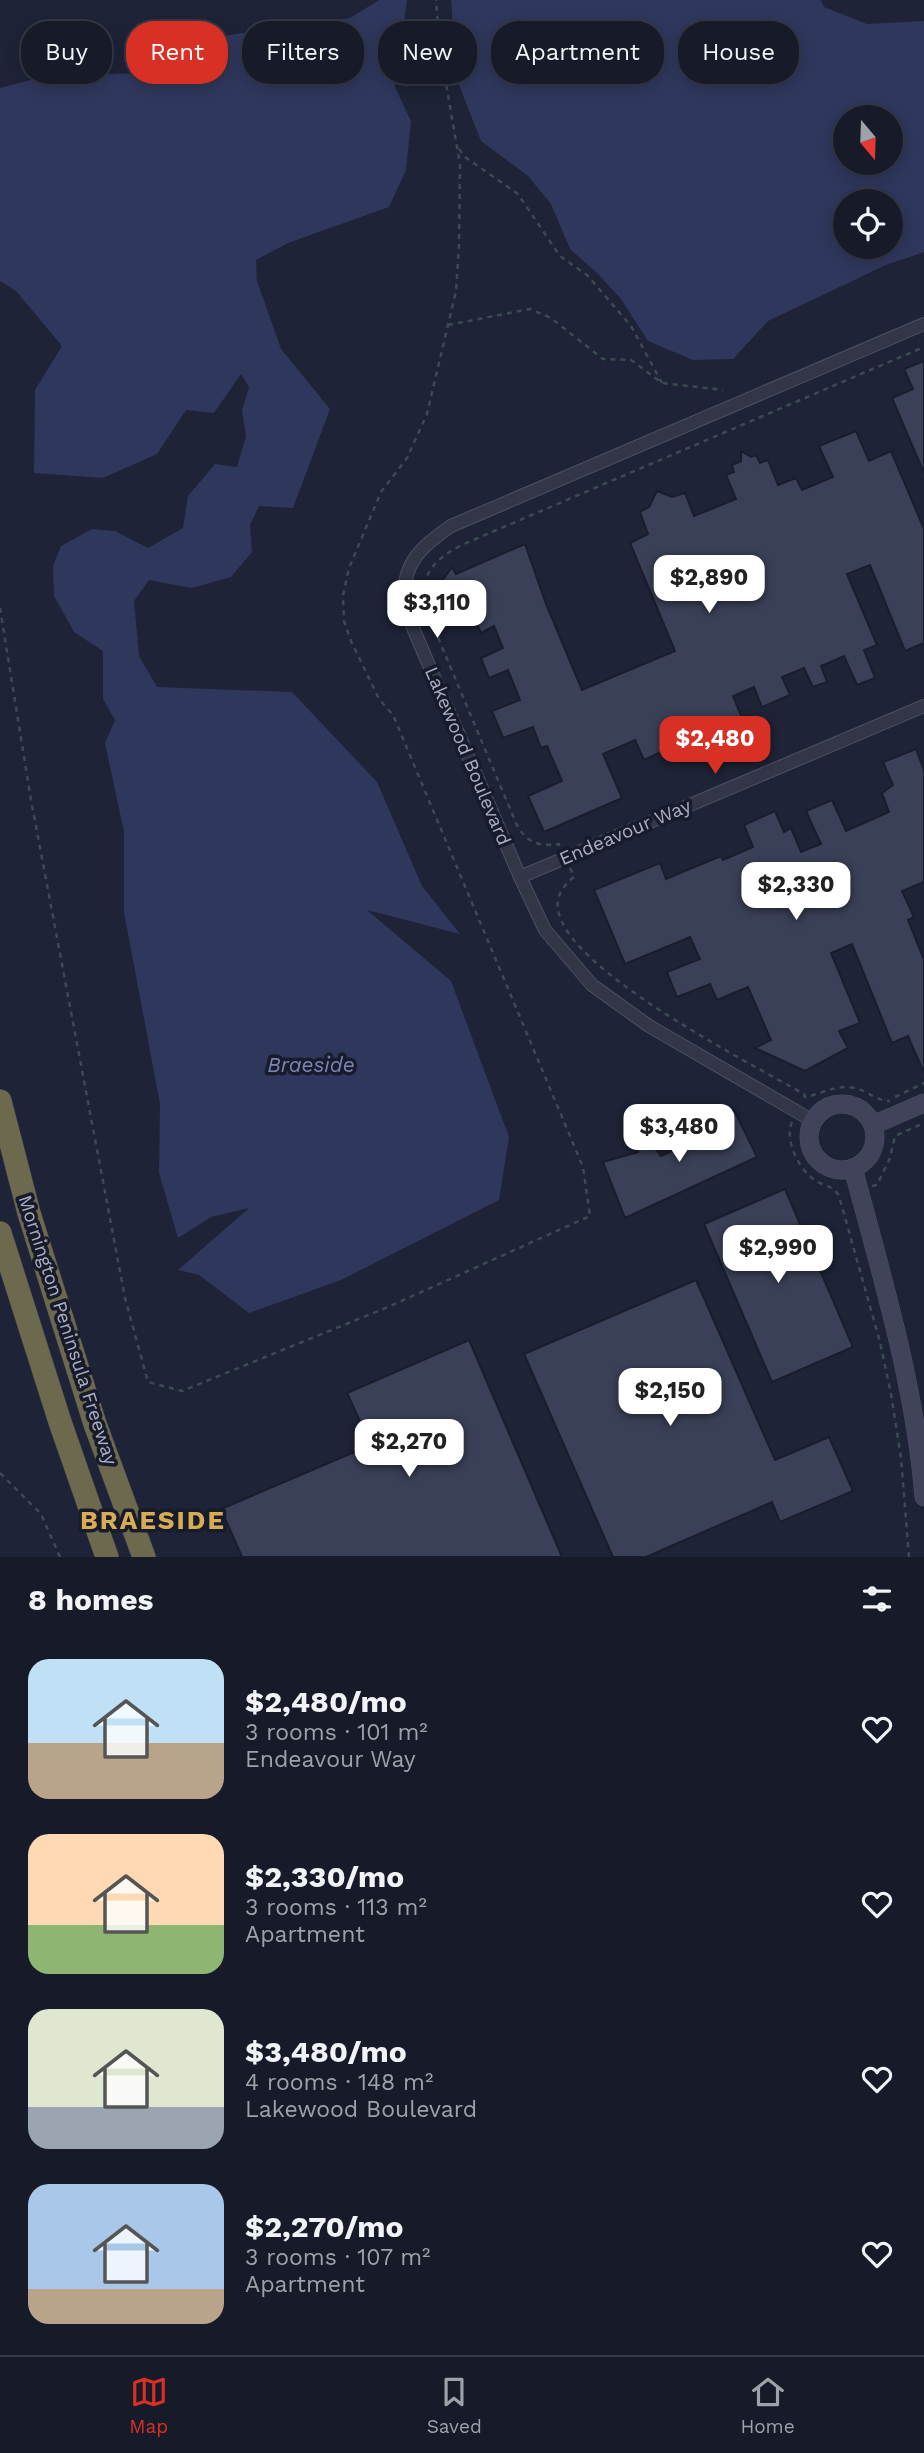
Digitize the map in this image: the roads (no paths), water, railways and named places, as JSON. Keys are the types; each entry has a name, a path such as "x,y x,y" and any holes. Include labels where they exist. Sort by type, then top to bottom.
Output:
{"highway":[{"name":"Mornington Peninsula Freeway","path":"0,1101 29,1213 91,1411 144,1557"},
{"name":"Mornington Peninsula Freeway","path":"0,1233 60,1422 107,1557"}],"street":[{"name":"Lakewood Boulevard","path":"813,1121 649,1026 592,985 545,930 413,628 405,596 409,566 425,543 451,526 924,324"},
{"name":"Endeavour Way","path":"520,877 924,706"},
{"path":"873,1125 924,1103"},
{"path":"847,1104 864,1112 873,1125 875,1140 868,1158 853,1168 837,1170 826,1166 818,1160 810,1142 813,1121 827,1108 836,1105 847,1104"},
{"path":"853,1168 908,1382 920,1451 924,1497"}],"water":[{"name":"Braeside","path":"379,0 407,0 404,21 378,21 378,84 395,84 411,121 406,170 389,207 288,243 256,260 257,281 281,349 330,409 293,508 259,506 250,525 252,552 231,577 192,588 149,580 134,601 139,656 157,687 292,692 377,782 422,886 460,934 367,910 451,981 509,1137 499,1200 341,1280 249,1313 199,1275 178,1270 249,1208 211,1217 178,1238 159,1173 160,1104 124,912 124,832 105,743 115,720 103,699 103,651 74,632 54,596 53,566 61,546 92,529 115,531 148,548 183,528 188,496 215,464 237,467 246,436 242,410 249,387 241,374 214,413 186,410 157,454 103,478 34,473 35,390 62,346 16,291 0,281 0,88 21,83 112,84 112,74 126,74 126,84 228,84 228,35 242,33 242,84 364,84 364,21 329,21 350,18"},
{"path":"451,0 821,0 824,7 867,24 924,21 924,252 886,265 768,321 733,359 693,360 648,341 621,299 570,249 551,204 528,176 481,141 459,84 477,84 477,21 453,21"}],"district":[{"name":"BRAESIDE","path":"153,1520"}]}
